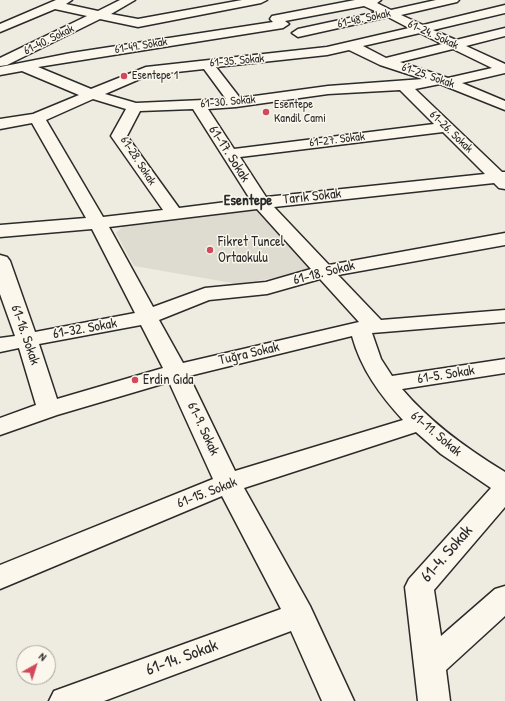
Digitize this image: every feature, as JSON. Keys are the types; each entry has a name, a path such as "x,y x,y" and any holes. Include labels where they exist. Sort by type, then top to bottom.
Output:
{"street":[{"path":"0,28 66,0"},
{"name":"61-40. Sokak","path":"0,63 128,0"},
{"path":"54,5 98,16 138,23 255,0 280,22 327,51"},
{"path":"452,0 505,28"},
{"name":"61-48. Sokak","path":"298,33 452,0"},
{"name":"61-24. Sokak","path":"367,1 421,29 504,67"},
{"name":"61-49. Sokak","path":"0,71 71,57 280,22 367,1"},
{"name":"61-35. Sokak","path":"0,124 37,118 146,71 327,51 481,16 505,9"},
{"path":"385,62 505,32"},
{"name":"61-25. Sokak","path":"351,46 385,62 443,81 505,106"},
{"path":"207,64 236,103"},
{"name":"61-30. Sokak","path":"23,66 90,94 135,107 236,103 328,90 404,86 443,81 504,67"},
{"name":"61-26. Sokak","path":"404,86 445,127 503,180"},
{"name":"61-17. Sokak","path":"198,105 261,203 326,271 368,327"},
{"name":"61-28. Sokak","path":"135,107 119,136 174,213"},
{"name":"61-9. Sokak","path":"37,118 98,223 176,372 228,483 299,615 338,701"},
{"name":"61-27. Sokak","path":"229,154 445,127"},
{"name":"Tarık Sokak","path":"0,231 98,223 261,203 503,180"},
{"name":"61-18. Sokak","path":"147,317 205,294 268,288 326,271 505,239"},
{"name":"61-16. Sokak","path":"0,261 3,285 27,339 49,409"},
{"name":"Tuğra Sokak","path":"0,427 49,409 176,372 368,327 505,316"},
{"name":"61-32. Sokak","path":"0,345 147,317"},
{"name":"61-11. Sokak","path":"368,327 375,368 419,422 480,470 505,484"},
{"name":"61-5. Sokak","path":"388,384 505,366"},
{"name":"61-15. Sokak","path":"0,577 228,483 419,422"},
{"name":"61-4. Sokak","path":"434,701 419,586 505,488"},
{"path":"429,665 505,598"},
{"name":"61-14. Sokak","path":"65,701 299,615"}],"shaded area":[{"name":"Fikret Tuncel Ortaokulu","path":"259,210 314,271 238,284 134,266 116,233 123,226"}],"place":[{"name":"Esentepe 1","path":"124,76"},
{"name":"Esentepe Kandil Cami","path":"266,112"},
{"name":"Fikret Tuncel Ortaokulu","path":"210,250"},
{"name":"Erdin Gıda","path":"135,380"}],"district":[{"name":"Esentepe","path":"248,201"}]}
